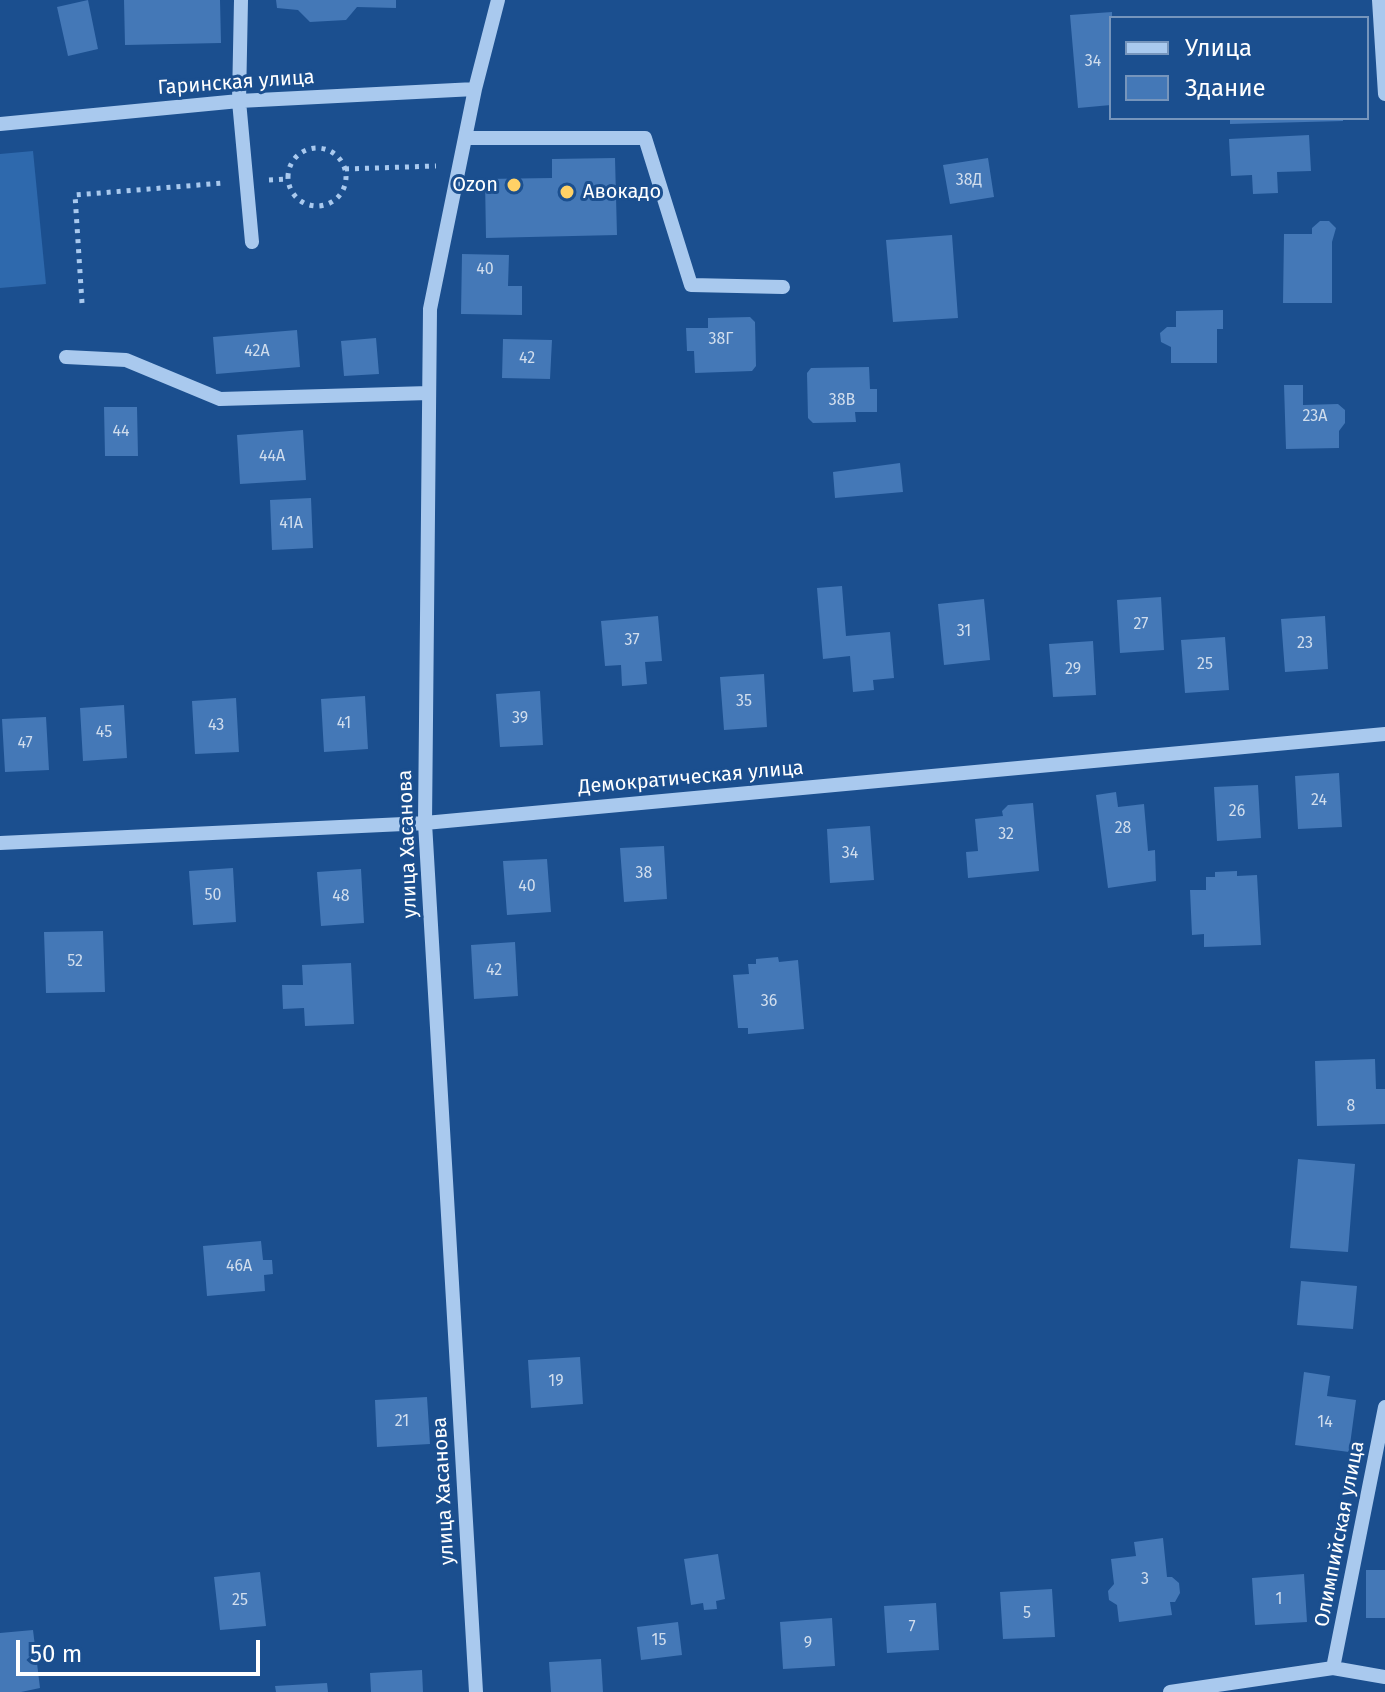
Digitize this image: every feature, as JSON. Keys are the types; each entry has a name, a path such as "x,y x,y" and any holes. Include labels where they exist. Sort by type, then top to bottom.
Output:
{"street":[{"path":"241,0 239,101 252,242"},
{"name":"улица Хасанова","path":"476,1692 425,823 430,309 475,89 498,0"},
{"path":"1379,0 1385,94"},
{"name":"Гаринская улица","path":"0,124 239,101 475,89"},
{"path":"465,138 645,138 691,285 783,287"},
{"path":"66,357 126,360 220,399 429,393"},
{"name":"Демократическая улица","path":"0,843 425,823 1385,734"},
{"name":"Олимпийская улица","path":"1333,1668 1385,1407"},
{"path":"1170,1692 1333,1668 1385,1677"}],"path":[{"path":"317,148 335,154 345,169 346,179 339,196 323,205 304,203 296,197 288,179 293,161 300,154 317,148"},
{"path":"345,169 460,165"},
{"path":"82,303 75,195 288,179"}],"shaded area":[{"path":"33,151 46,284 0,288 0,154"}],"building":[{"path":"88,0 98,49 68,56 57,7"},
{"path":"124,0 220,0 221,43 125,45"},
{"path":"276,0 396,0 396,8 357,7 346,20 310,22 298,10 277,8"},
{"path":"1112,12 1109,16 1109,105 1078,108 1070,15"},
{"path":"1230,120 1343,120 1343,121 1230,124"},
{"path":"1309,135 1311,171 1277,172 1278,193 1253,194 1252,175 1231,176 1229,139"},
{"path":"615,158 617,235 486,238 485,179 552,178 552,159"},
{"path":"988,158 994,197 950,204 943,165"},
{"path":"1320,221 1329,221 1336,228 1332,242 1332,303 1283,303 1284,234 1312,234 1312,228"},
{"path":"952,235 958,318 893,322 886,240"},
{"path":"462,254 509,255 508,286 522,286 522,315 461,314"},
{"path":"1223,310 1223,329 1217,329 1217,363 1171,363 1171,347 1161,342 1160,333 1167,327 1176,327 1176,311"},
{"path":"750,317 755,322 756,366 752,371 695,373 694,351 687,351 686,328 708,328 708,318"},
{"path":"297,330 300,367 216,374 213,337"},
{"path":"376,338 379,374 344,376 341,341"},
{"path":"503,339 552,340 550,379 502,378"},
{"path":"869,367 870,389 877,389 877,412 855,412 856,422 813,423 808,418 807,373 811,368"},
{"path":"1284,385 1303,385 1303,405 1338,404 1345,410 1345,423 1339,431 1339,448 1286,449"},
{"path":"104,407 137,407 138,456 105,456"},
{"path":"303,430 306,480 240,484 237,435"},
{"path":"900,463 903,492 835,498 833,472"},
{"path":"311,498 313,548 272,550 270,500"},
{"path":"842,586 846,636 890,632 894,678 873,680 874,690 853,692 850,656 823,659 817,588"},
{"path":"1161,597 1164,650 1120,653 1117,600"},
{"path":"984,599 990,660 944,665 938,604"},
{"path":"658,616 662,661 645,662 647,684 622,686 621,665 605,666 601,621"},
{"path":"1325,616 1328,669 1285,672 1281,619"},
{"path":"1225,637 1229,690 1185,693 1181,640"},
{"path":"1093,641 1096,695 1053,697 1049,644"},
{"path":"764,674 767,727 724,730 720,677"},
{"path":"540,691 543,745 500,747 496,694"},
{"path":"365,696 368,749 324,752 321,699"},
{"path":"236,698 239,752 195,754 192,701"},
{"path":"124,705 127,758 83,761 80,708"},
{"path":"46,717 49,770 5,772 2,719"},
{"path":"1339,773 1342,827 1298,829 1295,776"},
{"path":"1258,785 1261,838 1217,841 1214,787"},
{"path":"1116,792 1118,807 1144,804 1148,851 1155,850 1156,881 1108,888 1096,795"},
{"path":"1033,803 1039,871 968,878 966,852 978,851 975,819 1003,816 1002,811 1008,805"},
{"path":"870,826 874,880 830,883 827,829"},
{"path":"664,846 667,899 624,902 620,848"},
{"path":"547,859 551,912 507,915 503,861"},
{"path":"233,868 236,922 193,925 189,871"},
{"path":"361,869 364,923 321,926 317,872"},
{"path":"1237,871 1237,876 1257,875 1261,945 1204,947 1204,934 1192,935 1190,890 1206,890 1206,877 1215,877 1215,872"},
{"path":"103,931 105,992 46,993 44,932"},
{"path":"515,942 518,996 474,999 471,945"},
{"path":"778,957 779,962 798,960 804,1029 748,1034 748,1028 738,1028 733,975 749,974 748,964 756,964 756,959"},
{"path":"351,963 354,1024 305,1026 304,1008 283,1009 282,985 303,985 302,965"},
{"path":"1375,1059 1376,1089 1385,1089 1385,1124 1317,1126 1315,1061"},
{"path":"1298,1159 1355,1164 1348,1252 1290,1248"},
{"path":"261,1241 263,1260 272,1260 273,1274 264,1275 265,1291 207,1296 203,1246"},
{"path":"1301,1281 1357,1286 1353,1329 1297,1325"},
{"path":"580,1357 583,1404 531,1408 528,1360"},
{"path":"1304,1372 1330,1376 1327,1396 1356,1400 1349,1452 1295,1445"},
{"path":"427,1397 430,1444 377,1447 375,1400"},
{"path":"1163,1538 1167,1577 1179,1583 1180,1593 1175,1602 1170,1602 1172,1615 1119,1622 1117,1605 1109,1600 1108,1591 1114,1584 1111,1559 1136,1556 1134,1542"},
{"path":"718,1554 725,1599 716,1601 717,1609 704,1610 703,1603 691,1605 684,1559"},
{"path":"1366,1570 1385,1570 1385,1618 1366,1618"},
{"path":"260,1572 266,1626 220,1630 214,1577"},
{"path":"1304,1574 1307,1622 1255,1625 1252,1578"},
{"path":"1052,1589 1055,1637 1003,1639 1000,1592"},
{"path":"936,1603 939,1650 887,1653 884,1606"},
{"path":"832,1618 835,1666 783,1669 780,1622"},
{"path":"678,1622 682,1655 641,1660 637,1627"},
{"path":"33,1630 40,1688 0,1692 0,1633"},
{"path":"601,1659 603,1692 551,1692 549,1662"},
{"path":"422,1670 423,1692 371,1692 370,1673"},
{"path":"327,1683 328,1692 276,1692 275,1686"}],"place":[{"name":"Ozon","path":"514,185"},
{"name":"Авокадо","path":"567,192"}]}
